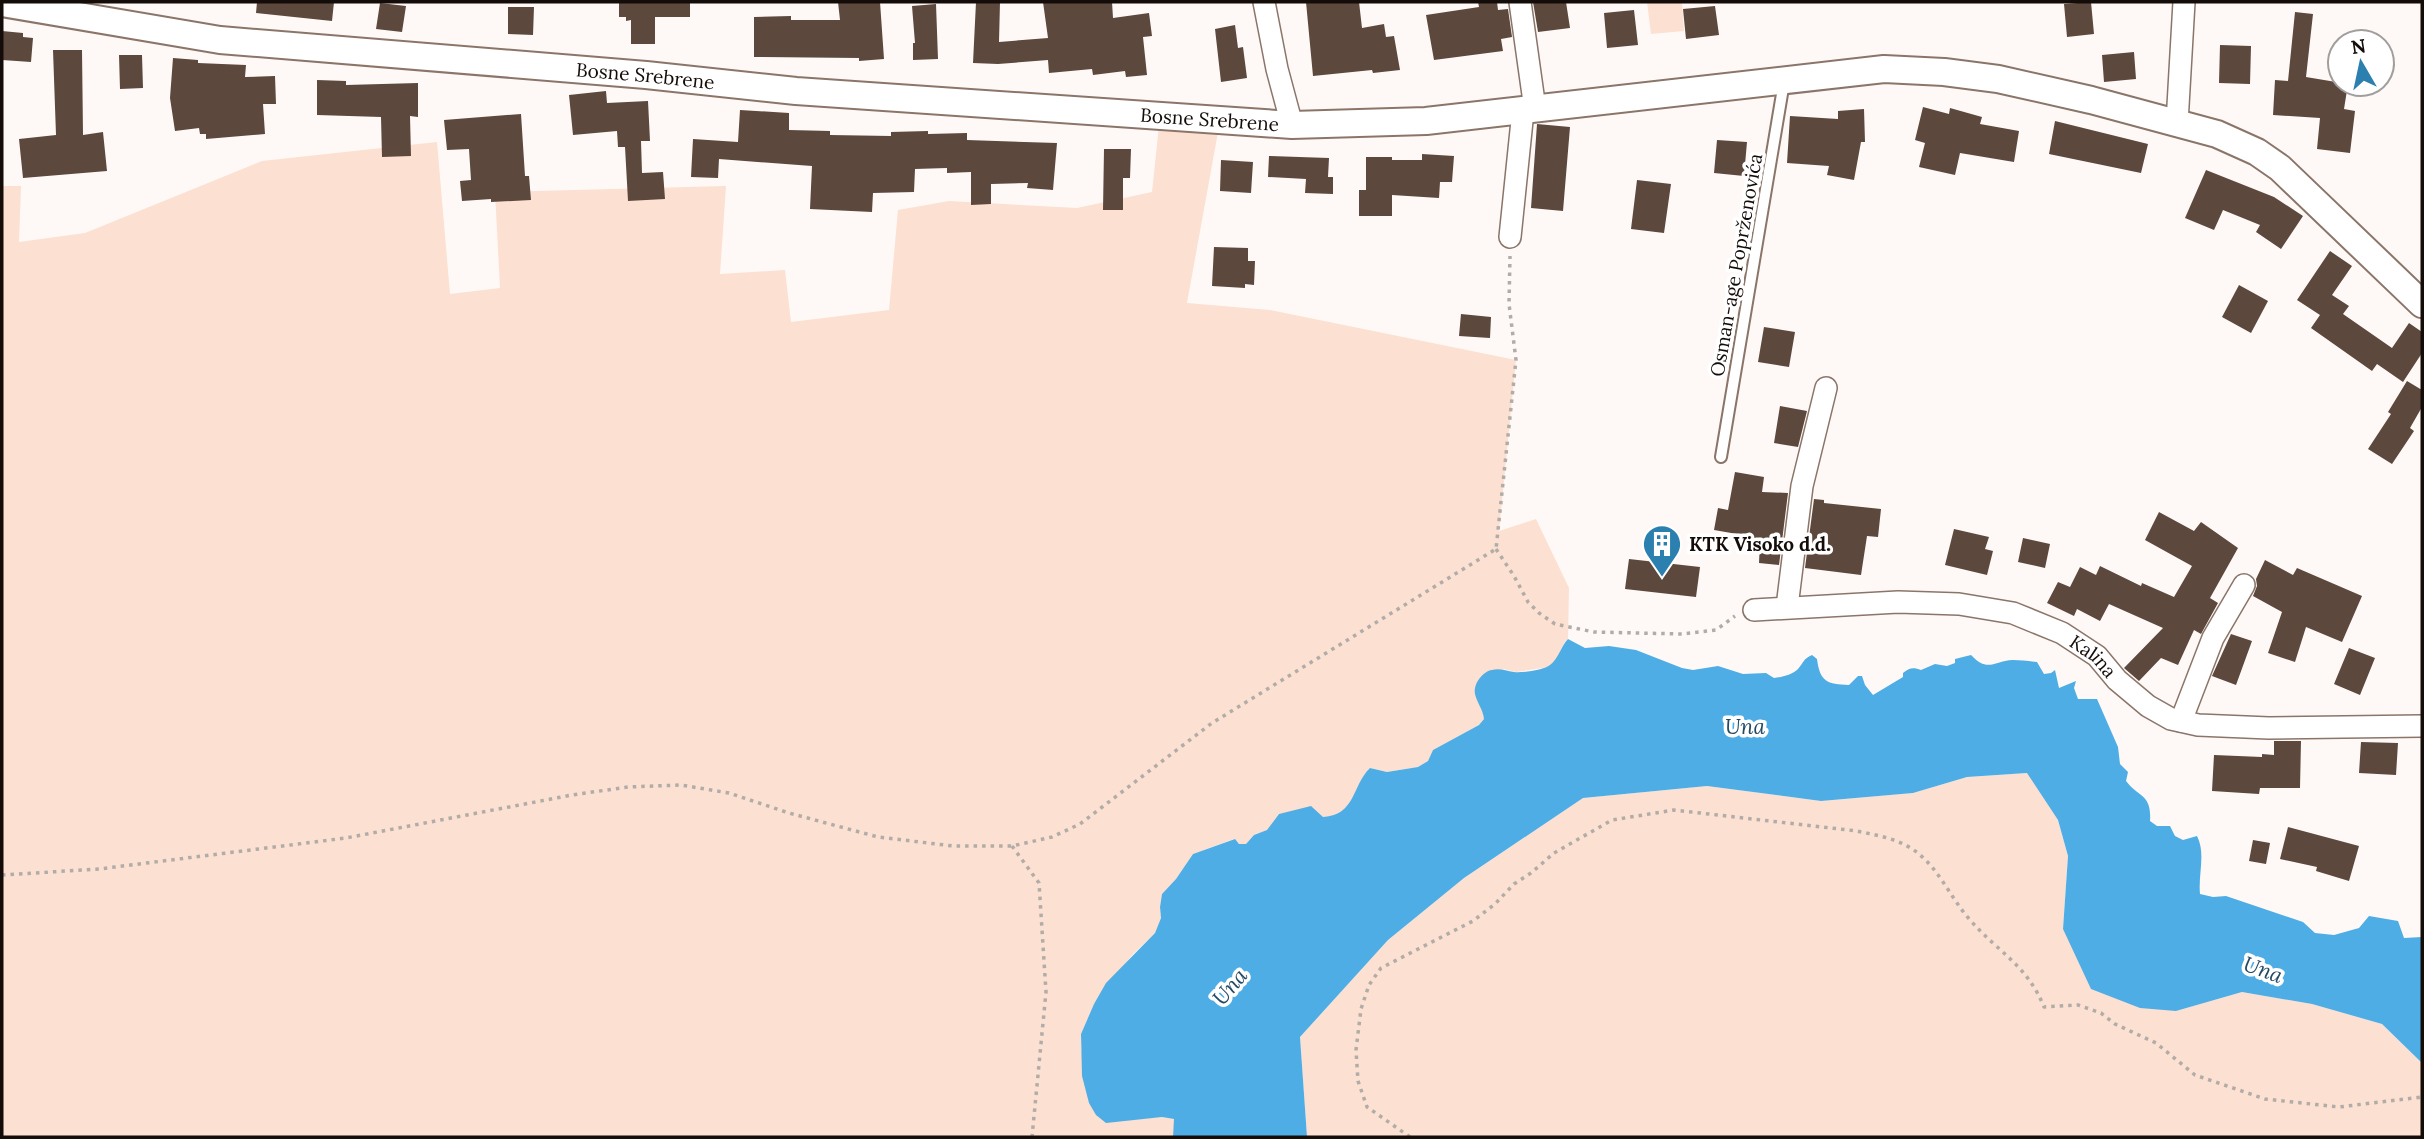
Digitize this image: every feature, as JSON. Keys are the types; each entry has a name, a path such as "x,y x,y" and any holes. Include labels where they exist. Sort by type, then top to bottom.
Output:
{"street":[{"path":"1264,2 1277,69 1292,125"},
{"path":"1510,237 1529,110 1520,2"},
{"path":"2178,123 2183,2"},
{"name":"Bosne Srebrene","path":"2,3 220,40 646,75 796,91 1292,125 1426,121 1884,69 1944,72 1998,79 2091,100 2217,134 2257,152 2280,168 2422,304"},
{"path":"1787,607 1802,486 1826,388"},
{"path":"2181,721 2213,638 2244,585"},
{"name":"Kalina","path":"1754,610 1922,603 1959,604 2013,613 2062,634 2096,656 2117,680 2148,706 2171,719 2197,725 2269,729 2422,726"}],"lane":[{"name":"Osman-age Poprženovića","path":"1721,457 1785,80"}],"path":[{"path":"1510,237 1509,304 1516,359 1496,549 1528,602 1555,624 1594,632 1682,634 1716,630 1736,616 1754,610"},
{"path":"2,875 99,870 346,838 572,795 628,787 681,785 729,793 789,813 878,837 953,846 1013,846 1052,837 1080,824 1212,723 1496,549"},
{"path":"1410,1137 1367,1107 1358,1081 1356,1051 1361,1009 1369,985 1381,968 1473,921 1553,853 1612,820 1674,810 1857,831 1884,836 1908,846 1925,859 1970,920 2022,970 2037,989 2044,1007 2078,1006 2101,1013 2115,1024 2156,1044 2195,1075 2265,1100 2339,1107 2422,1097"},
{"path":"1013,846 1039,883 1046,992 1032,1137"}],"shaded area":[{"path":"1647,2 1682,2 1684,31 1651,34"},
{"path":"1160,116 1220,121 1187,303 1270,310 1516,360 1499,531 1536,519 1569,588 1568,639 1557,658 1549,667 1516,672 1504,669 1481,676 1477,693 1484,719 1479,725 1433,750 1428,761 1418,767 1387,772 1370,768 1348,805 1334,815 1323,817 1315,811 1279,814 1267,830 1254,835 1246,844 1239,844 1234,839 1193,854 1162,894 1161,918 1155,933 1132,955 1094,1004 1081,1034 1081,1050 1124,1120 1162,1117 1175,1119 1173,1137 2,1137 2,186 21,186 19,242 85,233 262,161 437,142 450,294 500,288 495,192 726,186 720,274 785,270 791,322 889,310 898,210 949,201 1077,208 1152,192"},
{"path":"2028,773 2058,820 2068,856 2063,929 2176,1011 2242,992 2312,1004 2382,1024 2422,1063 2422,1137 1307,1137 1300,1037 1388,940 1464,878 1583,798 1707,786 1821,801 1913,793 1967,777"}],"water":[{"name":"Una","path":"1568,639 1585,648 1609,646 1636,650 1682,668 1693,670 1718,666 1743,674 1766,673 1774,678 1793,673 1812,655 1817,659 1820,673 1826,680 1849,685 1858,676 1862,676 1873,695 1903,677 1903,673 1909,669 1921,670 1935,664 1947,666 1955,663 1955,659 1971,655 1986,665 2022,660 2037,662 2044,674 2055,670 2059,688 2076,681 2074,688 2078,699 2097,699 2118,747 2120,764 2128,772 2126,781 2149,806 2150,821 2157,826 2170,826 2175,836 2183,840 2197,836 2201,857 2200,894 2226,896 2303,922 2315,933 2334,935 2359,928 2369,916 2398,921 2404,938 2422,937 2422,1063 2382,1024 2312,1004 2242,992 2176,1011 2140,1008 2091,989 2063,929 2068,856 2058,820 2027,773 1967,777 1913,793 1821,801 1707,786 1583,798 1464,878 1388,940 1300,1037 1307,1137 1173,1137 1174,1119 1162,1117 1106,1123 1096,1115 1089,1103 1082,1076 1081,1034 1106,983 1155,933 1161,918 1162,894 1193,854 1235,839 1239,844 1246,844 1254,835 1267,830 1279,814 1311,806 1323,817 1342,811 1370,768 1387,772 1418,767 1428,761 1433,750 1479,725 1484,719 1475,690 1477,682 1485,673 1498,669 1527,672 1547,667 1556,659"}],"building":[{"path":"257,2 334,2 332,21 256,13"},
{"path":"619,2 690,2 690,17 655,17 655,44 631,44 631,20 626,21 626,17 619,17"},
{"path":"838,2 880,2 884,59 859,61 859,58 754,57 754,17 791,16 791,20 840,20"},
{"path":"976,2 1000,2 999,42 1048,38 1043,2 1112,2 1113,18 1149,13 1152,36 1143,37 1147,75 1126,77 1125,71 1093,75 1092,69 1049,73 1048,60 973,63"},
{"path":"1306,2 1359,2 1362,28 1384,24 1386,37 1394,36 1400,70 1313,76"},
{"path":"1478,2 1497,2 1498,10 1508,9 1512,37 1501,39 1503,51 1434,60 1426,15 1479,7"},
{"path":"1533,2 1566,2 1570,28 1538,32"},
{"path":"2091,2 2094,34 2067,37 2064,4"},
{"path":"380,3 406,6 402,32 376,29"},
{"path":"936,4 938,59 913,60 915,43 912,6"},
{"path":"1715,6 1719,35 1686,39 1683,9"},
{"path":"508,7 534,7 533,35 508,34"},
{"path":"1634,10 1638,45 1607,48 1604,13"},
{"path":"2295,12 2313,14 2306,77 2326,80 2326,98 2346,98 2344,109 2355,111 2350,153 2317,149 2320,118 2273,115 2275,80 2288,81"},
{"path":"1235,25 1238,48 1243,47 1247,78 1221,82 1215,29"},
{"path":"2,31 23,33 23,37 33,38 31,62 2,60"},
{"path":"2220,45 2251,46 2250,84 2219,83"},
{"path":"53,50 82,50 83,135 103,132 107,171 23,178 19,139 56,135"},
{"path":"2134,52 2136,79 2104,82 2102,55"},
{"path":"119,55 142,55 143,88 120,89"},
{"path":"173,58 198,60 198,63 246,65 245,77 275,76 276,104 263,104 265,134 206,139 206,134 200,134 199,128 175,131 170,98"},
{"path":"317,80 346,81 346,85 418,83 418,117 410,116 411,156 382,157 381,117 317,115"},
{"path":"606,91 607,103 648,101 650,141 641,141 642,173 663,172 665,199 628,201 625,147 618,147 617,131 573,135 569,95"},
{"path":"1923,107 1949,114 1950,108 1982,117 1980,124 2019,131 2014,162 1960,153 1955,175 1919,167 1925,143 1915,140"},
{"path":"1864,109 1865,142 1861,142 1854,180 1827,175 1829,166 1787,163 1790,116 1838,119 1838,111"},
{"path":"740,110 789,113 789,130 830,131 830,135 891,136 891,132 928,131 928,134 967,133 967,140 1057,143 1053,190 1027,188 1028,183 991,184 991,204 971,205 971,172 947,173 947,168 915,169 914,192 873,193 872,212 810,209 812,166 719,159 718,178 691,177 693,139 738,142"},
{"path":"521,114 525,176 529,176 531,200 462,201 460,181 471,180 469,149 447,150 444,120"},
{"path":"2055,121 2148,144 2141,173 2049,154"},
{"path":"1537,124 1570,127 1563,211 1531,208"},
{"path":"1717,140 1747,142 1744,176 1714,173"},
{"path":"1104,149 1131,149 1130,178 1123,178 1123,210 1103,210"},
{"path":"1422,154 1454,156 1452,182 1440,182 1439,198 1392,195 1392,216 1359,216 1359,190 1366,190 1366,157 1422,160"},
{"path":"1269,156 1329,158 1328,177 1333,177 1333,194 1305,193 1306,179 1268,177"},
{"path":"1221,160 1253,162 1251,193 1220,191"},
{"path":"2206,170 2274,197 2303,216 2281,249 2256,232 2260,225 2223,210 2214,230 2185,218"},
{"path":"1637,180 1671,184 1664,233 1631,229"},
{"path":"1214,247 1248,248 1248,261 1255,261 1254,285 1245,284 1245,288 1212,286"},
{"path":"2330,251 2352,266 2332,295 2349,306 2343,314 2392,348 2409,323 2422,332 2422,353 2403,382 2377,364 2372,371 2311,328 2320,315 2297,300"},
{"path":"2239,285 2268,301 2251,333 2222,317"},
{"path":"1461,314 1491,317 1490,338 1459,336"},
{"path":"1764,327 1795,332 1789,367 1758,362"},
{"path":"2407,381 2422,390 2422,407 2410,428 2414,431 2392,464 2368,449 2391,414 2388,412"},
{"path":"1780,406 1807,411 1798,447 1774,443"},
{"path":"1735,472 1764,477 1762,492 1788,493 1779,565 1759,563 1760,541 1736,539 1737,534 1714,530 1718,508 1728,510"},
{"path":"1814,499 1824,500 1824,503 1881,509 1878,537 1867,536 1861,575 1805,568"},
{"path":"2159,512 2194,531 2201,522 2238,548 2210,598 2218,603 2201,634 2194,630 2178,665 2161,658 2139,681 2124,668 2163,628 2109,604 2100,621 2077,609 2074,616 2047,603 2058,582 2070,587 2080,567 2096,575 2100,566 2141,586 2142,583 2174,597 2192,566 2145,540"},
{"path":"1954,529 1989,537 1985,549 1993,551 1987,575 1945,565"},
{"path":"2023,538 2050,544 2045,568 2018,562"},
{"name":"KTK Visoko d.d.","path":"1629,559 1700,567 1696,597 1625,589"},
{"path":"2265,560 2293,575 2297,568 2362,596 2342,642 2306,627 2295,662 2268,653 2282,612 2253,596 2257,586 2256,579"},
{"path":"2231,634 2252,641 2236,685 2212,676"},
{"path":"2349,648 2375,658 2360,695 2334,684"},
{"path":"2274,741 2301,741 2300,788 2260,788 2259,794 2212,791 2214,755 2274,755"},
{"path":"2361,742 2398,743 2396,775 2359,773"},
{"path":"2288,827 2359,846 2349,881 2316,871 2317,867 2280,859"},
{"path":"2253,840 2270,843 2266,864 2249,861"}],"place":[{"name":"KTK Visoko d.d.","path":"1662,578"}]}
